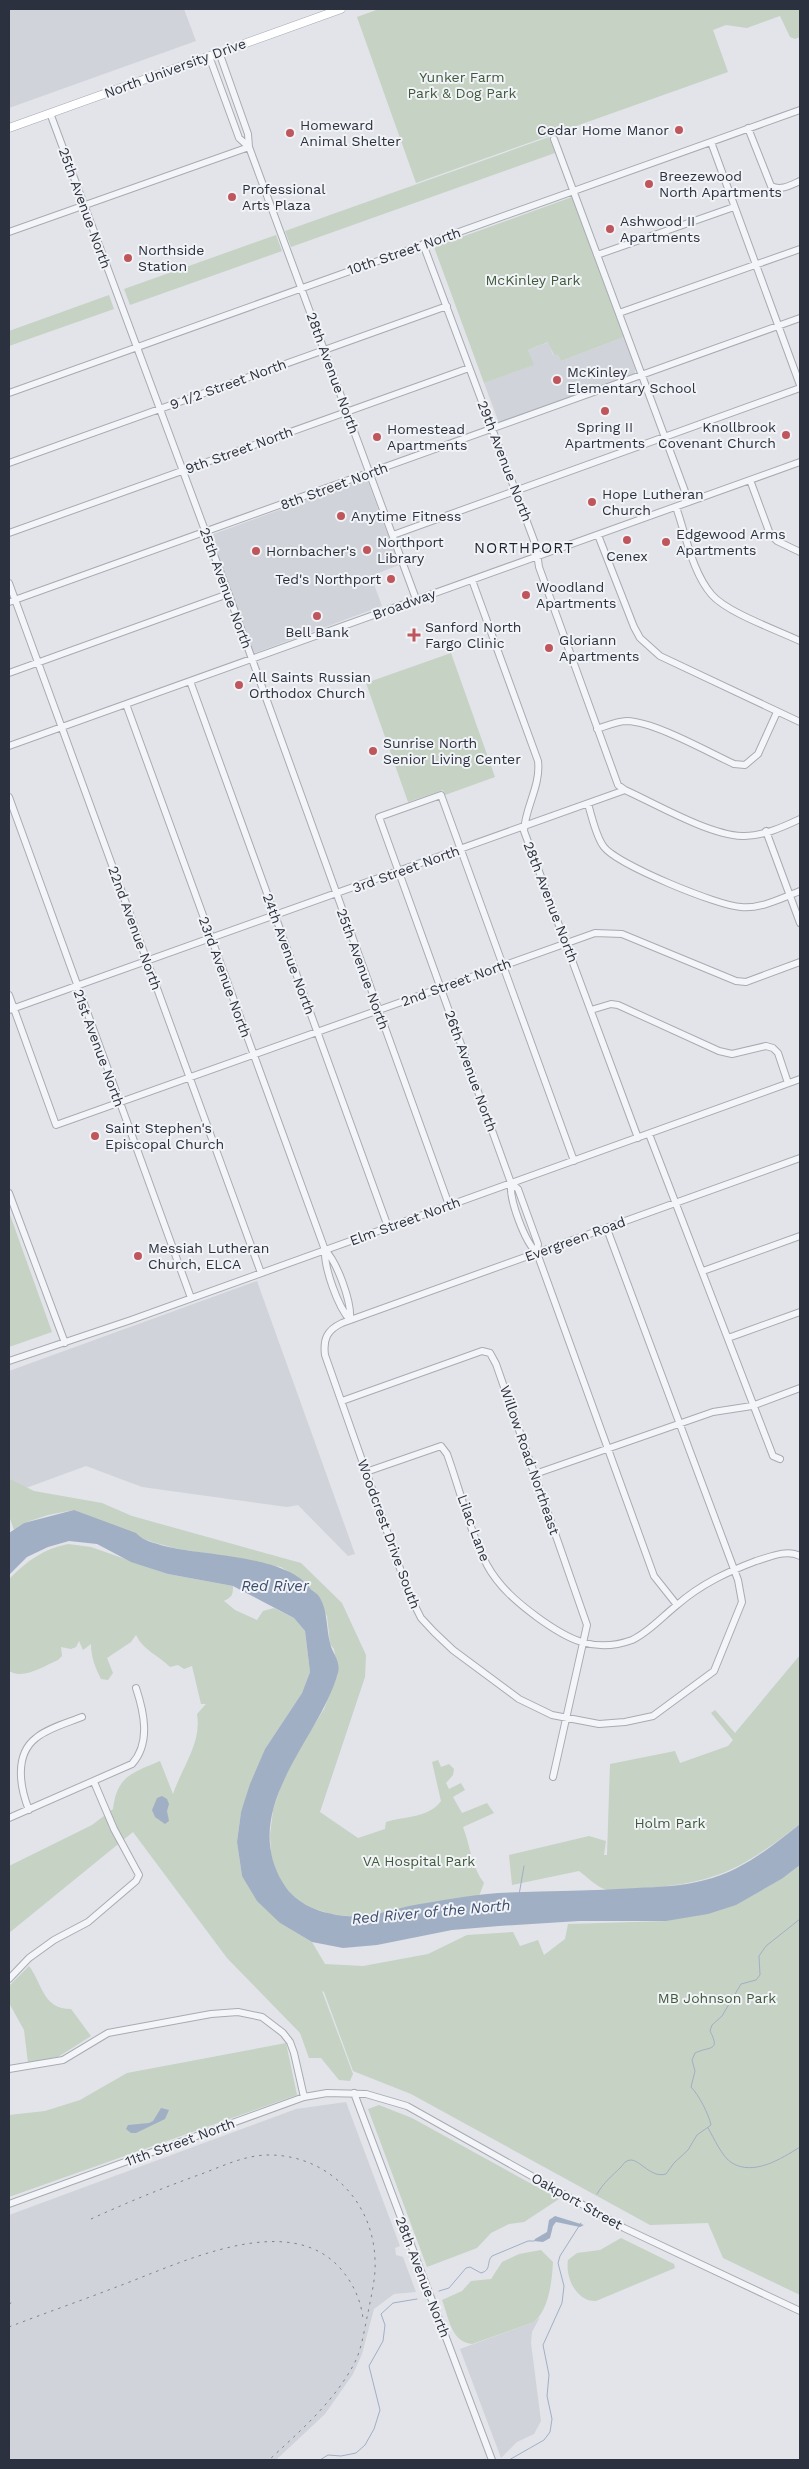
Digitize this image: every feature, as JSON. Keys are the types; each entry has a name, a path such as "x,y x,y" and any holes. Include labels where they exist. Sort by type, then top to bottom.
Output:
{"main road":[{"name":"North University Drive","path":"9,128 341,9"}],"street":[{"name":"28th Avenue North","path":"218,52 248,134 249,147 416,599"},
{"name":"28th Avenue North","path":"209,56 239,138 249,147"},
{"name":"10th Street North","path":"9,393 800,110"},
{"name":"25th Avenue North","path":"50,113 183,470 449,1205"},
{"path":"748,128 771,186 783,188 800,182"},
{"path":"554,139 689,502"},
{"path":"393,534 800,387 711,142"},
{"path":"9,232 249,147"},
{"path":"597,255 734,207"},
{"name":"29th Avenue North","path":"424,244 536,546 597,729 618,785 625,790"},
{"path":"619,313 800,250"},
{"name":"9 1/2 Street North","path":"9,463 447,306"},
{"name":"8th Street North","path":"12,601 800,318"},
{"name":"9th Street North","path":"9,533 469,368"},
{"name":"Broadway","path":"9,746 800,462"},
{"path":"750,480 770,534 777,541 800,552"},
{"path":"676,507 702,581 712,595 732,609 800,641"},
{"path":"598,535 634,627 648,646 660,656 800,722"},
{"name":"28th Avenue North","path":"472,580 538,761 540,773 524,826 638,1138"},
{"name":"22nd Avenue North","path":"9,583 12,601 38,662 261,1273"},
{"path":"9,672 228,594"},
{"name":"24th Avenue North","path":"190,681 388,1227"},
{"name":"23rd Avenue North","path":"126,704 325,1250"},
{"path":"597,729 624,721 635,722 653,727 734,764 745,766 758,754 777,712"},
{"path":"625,790 715,831 741,836 766,831 800,819"},
{"name":"3rd Street North","path":"11,1009 336,895 625,790"},
{"name":"26th Avenue North","path":"462,849 441,795 379,817 511,1184 510,1193 529,1246 537,1253 654,1576 676,1605"},
{"name":"21st Avenue North","path":"9,797 191,1298"},
{"path":"588,804 604,847 641,870 713,900 740,907 753,907 800,891"},
{"path":"766,831 800,923"},
{"path":"462,849 574,1161"},
{"name":"2nd Street North","path":"11,1009 56,1124 595,933 622,934 736,981 746,982 800,962"},
{"path":"9,995 11,1009"},
{"path":"591,1010 611,1004 618,1005 720,1051 732,1054 766,1046 773,1048 778,1053 788,1083"},
{"name":"Elm Street North","path":"9,1361 511,1184 800,1079"},
{"path":"649,1134 703,1271 752,1406 773,1456 780,1459"},
{"name":"Evergreen Road","path":"350,1320 800,1158"},
{"path":"9,1193 65,1342"},
{"name":"Woodcrest Drive South","path":"350,1320 329,1330 324,1346 409,1594 421,1618 453,1650 519,1699 552,1716 599,1724 625,1722 653,1716 714,1671 742,1602 734,1570 607,1229"},
{"path":"703,1271 800,1236"},
{"path":"325,1250 324,1260 343,1312 350,1320"},
{"path":"728,1338 800,1312"},
{"name":"Willow Road Northeast","path":"342,1401 482,1351 490,1353 496,1364 587,1625 566,1719"},
{"path":"535,1474 713,1412 752,1406 800,1388"},
{"name":"Lilac Lane","path":"366,1472 441,1446 447,1454 483,1556 495,1577 512,1598 551,1629 584,1643 603,1646 632,1639 706,1583 776,1554 788,1553 800,1556"},
{"path":"9,1818 125,1768 137,1758 140,1750 144,1718 136,1688"},
{"path":"29,1810 22,1794 20,1776 29,1746 44,1733 82,1717"},
{"path":"553,1777 566,1719"},
{"path":"9,1979 40,1950 98,1915 136,1881 139,1875 114,1829 94,1782"},
{"path":"9,2069 63,2060 108,2033 211,2014 238,2012 262,2017 283,2033 290,2042 304,2097"},
{"name":"11th Street North","path":"9,2204 304,2097 327,2093 354,2093"},
{"name":"28th Avenue North","path":"354,2093 492,2460"},
{"name":"Oakport Street","path":"354,2093 377,2096 407,2106 624,2228 800,2311"}],"shaded area":[{"path":"9,9 184,9 196,41 9,108"},
{"name":"McKinley Elementary School","path":"624,337 635,374 499,423 484,383 533,365 528,350 549,342 553,355 558,353 561,361"},
{"path":"367,479 399,565 371,576 382,606 255,653 252,651 211,535"},
{"path":"257,1281 355,1554 348,1556 298,1505 287,1507 142,1487 86,1466 15,1492 9,1475 9,1371"},
{"path":"346,2102 400,2246 395,2248 396,2255 403,2257 416,2292 394,2294 374,2309 362,2354 353,2374 325,2414 276,2460 9,2460 9,2215 296,2109"},
{"path":"540,2317 532,2332 531,2343 541,2421 534,2434 517,2442 501,2458 460,2349 534,2322"}],"green space":[{"name":"Yunker Farm Park & Dog Park","path":"379,9 800,9 800,37 795,39 790,37 780,16 747,28 726,25 713,30 728,72 416,183 357,17"},
{"path":"549,137 555,153 291,247 285,231"},
{"name":"McKinley Park","path":"572,197 624,337 561,361 558,354 554,355 548,342 528,350 534,365 484,383 434,247"},
{"path":"276,235 282,251 130,305 124,289"},
{"path":"109,295 114,309 9,346 9,331"},
{"path":"451,653 495,777 445,795 443,790 408,802 366,683"},
{"path":"9,1212 52,1332 9,1347"},
{"name":"VA Hospital Park","path":"9,1475 10,1479 34,1491 102,1503 132,1516 301,1563 342,1603 366,1655 365,1677 320,1812 358,1838 385,1829 386,1822 423,1814 436,1807 441,1801 432,1762 438,1760 441,1767 449,1764 454,1769 453,1775 446,1783 449,1789 461,1783 465,1790 453,1797 462,1813 487,1803 494,1813 463,1827 474,1863 484,1883 479,1896 408,1907 369,1916 330,1914 310,1907 296,1899 284,1886 276,1871 271,1854 270,1835 273,1810 282,1783 299,1749 324,1709 338,1674 334,1649 330,1644 327,1616 305,1582 281,1567 174,1548 152,1542 74,1510 48,1515 24,1523 14,1530 9,1516"},
{"name":"MB Johnson Park","path":"68,1544 91,1547 168,1574 233,1586 232,1595 224,1601 235,1610 257,1620 263,1611 274,1608 294,1618 305,1631 310,1672 302,1693 265,1749 241,1812 237,1842 242,1876 280,1923 312,1942 325,1964 363,1966 428,1954 467,1935 513,1932 520,1946 538,1940 544,1955 565,1939 568,1924 666,1921 783,1878 800,1865 800,2295 723,2258 708,2223 650,2225 411,2094 353,2071 324,1992 322,1991 353,2074 350,2081 339,2080 321,2058 309,2058 300,2033 227,1958 133,1832 9,1933 9,1866 92,1825 113,1809 118,1789 122,1782 141,1769 160,1761 173,1794 197,1735 197,1714 206,1704 201,1704 192,1666 184,1669 178,1665 170,1667 147,1649 136,1635 131,1642 107,1658 113,1673 108,1680 101,1679 99,1675 95,1666 91,1644 83,1650 79,1641 76,1647 71,1649 61,1647 62,1656 58,1660 40,1668 21,1674 9,1671 9,1579 36,1557 51,1549"},
{"name":"Holm Park","path":"800,1655 800,1824 745,1862 728,1871 692,1882 670,1886 607,1890 592,1882 579,1871 512,1885 509,1855 589,1836 606,1841 604,1855 607,1855 610,1764 675,1751 680,1763 728,1746 733,1740 711,1713 715,1710 735,1733"},
{"path":"29,1966 49,2000 62,2008 71,2009 91,2036 58,2057 28,2063 24,2030 9,2003 9,1986"},
{"path":"286,2043 297,2095 9,2197 9,2115 45,2111 80,2100 127,2073"},
{"path":"379,2105 412,2118 559,2199 524,2222 509,2224 491,2233 477,2248 427,2267 368,2109"},
{"path":"621,2238 674,2264 675,2268 596,2301 583,2298 574,2288 568,2274 568,2260 577,2253 600,2250"},
{"path":"541,2250 553,2262 552,2278 543,2310 534,2322 472,2344 459,2339 452,2328 442,2300 462,2291 471,2281 491,2279 502,2262 519,2254"}],"water":[{"name":"Red River","path":"74,1510 136,1533 146,1540 164,1546 242,1558 281,1568 297,1576 317,1594 323,1603 330,1643 339,1669 328,1698 315,1724 286,1775 276,1801 270,1828 272,1855 283,1883 288,1891 310,1907 337,1915 362,1916 454,1898 487,1894 662,1887 688,1884 731,1871 756,1857 800,1824 800,1865 783,1878 736,1905 708,1914 666,1921 579,1921 499,1926 452,1930 377,1945 343,1948 312,1942 280,1923 257,1901 242,1876 237,1842 241,1812 250,1784 265,1749 302,1693 310,1672 305,1631 294,1618 233,1586 168,1574 131,1562 97,1544 69,1541 48,1547 27,1557 9,1575 9,1533 24,1523"},
{"path":"162,1796 167,1799 169,1804 167,1811 169,1821 165,1824 155,1817 152,1810 157,1798"},
{"path":"161,2108 169,2110 165,2119 136,2133 131,2133 126,2129 128,2125 153,2121"},
{"path":"555,2216 584,2225 580,2227 556,2222 550,2238 543,2242 534,2241 547,2232 549,2220"}],"waterway":[{"path":"519,1895 524,1866"},
{"path":"597,2194 627,2161 635,2161 654,2173 666,2174 674,2163 688,2150 697,2135 711,2125 703,2105 691,2087 695,2071 692,2060 695,2053 714,2045 710,2031 712,2025 722,2016 741,1984 756,1980 760,1975 759,1956 766,1946 800,1919"},
{"path":"708,2128 728,2160 740,2167 758,2167 776,2161 800,2147"},
{"path":"509,2460 544,2440 550,2432 552,2419 547,2396 549,2375 543,2345 562,2303 564,2286 558,2263 560,2256 581,2223"},
{"path":"439,2291 449,2288 466,2268 470,2267 481,2273 484,2272 487,2270 492,2256 528,2241 534,2241"},
{"path":"320,2460 328,2455 341,2456 356,2453 365,2445 374,2429 380,2410 369,2366 383,2341 385,2325 381,2314 393,2303 417,2299"}],"railway":[{"path":"91,2219 228,2164 260,2155 290,2157 310,2163 328,2173 344,2186 357,2202 373,2240 375,2261 372,2294 359,2352 346,2378 326,2404 269,2460"},
{"path":"9,2327 201,2255 263,2242 292,2243 318,2251 340,2268 349,2280 356,2292 363,2319"},
{"path":"9,2304 13,2302"}],"place":[{"name":"Cedar Home Manor","path":"679,130"},
{"name":"Homeward Animal Shelter","path":"290,133"},
{"name":"Breezewood North Apartments","path":"649,184"},
{"name":"Professional Arts Plaza","path":"232,197"},
{"name":"Ashwood II Apartments","path":"610,229"},
{"name":"Northside Station","path":"128,258"},
{"name":"McKinley Elementary School","path":"557,380"},
{"name":"Spring II Apartments","path":"605,411"},
{"name":"Knollbrook Covenant Church","path":"786,435"},
{"name":"Homestead Apartments","path":"377,437"},
{"name":"Hope Lutheran Church","path":"592,502"},
{"name":"Anytime Fitness","path":"341,516"},
{"name":"Cenex","path":"627,540"},
{"name":"Edgewood Arms Apartments","path":"666,542"},
{"name":"Northport Library","path":"367,550"},
{"name":"Hornbacher's","path":"256,551"},
{"name":"Ted's Northport","path":"391,579"},
{"name":"Woodland Apartments","path":"526,595"},
{"name":"Bell Bank","path":"317,616"},
{"name":"Sanford North Fargo Clinic","path":"414,635"},
{"name":"Gloriann Apartments","path":"549,648"},
{"name":"All Saints Russian Orthodox Church","path":"239,685"},
{"name":"Sunrise North Senior Living Center","path":"373,751"},
{"name":"Saint Stephen's Episcopal Church","path":"95,1136"},
{"name":"Messiah Lutheran Church, ELCA","path":"138,1256"}],"district":[{"name":"NORTHPORT","path":"524,548"}],"water label":[{"name":"Red River of the North","path":"431,1912"}]}
